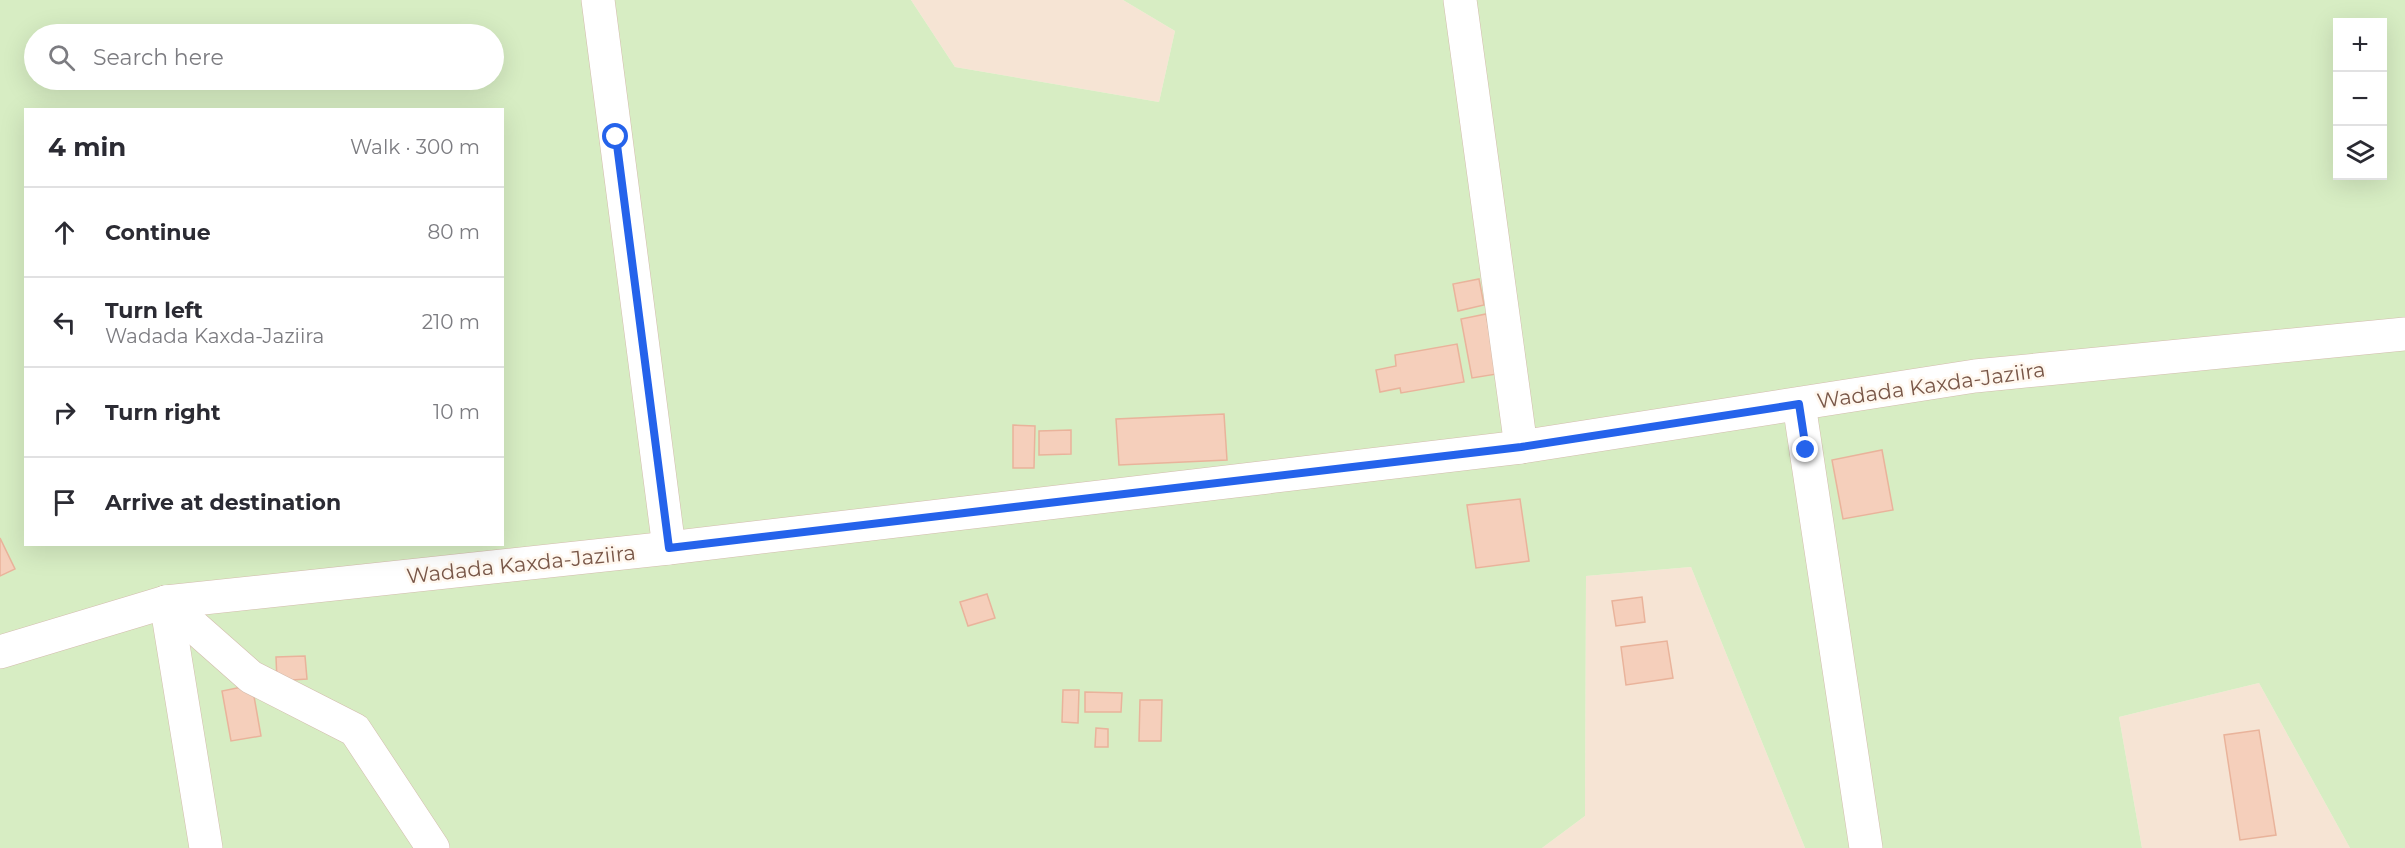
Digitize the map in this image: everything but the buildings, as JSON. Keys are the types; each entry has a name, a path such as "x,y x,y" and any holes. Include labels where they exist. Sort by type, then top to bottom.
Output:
{"street":[{"path":"598,0 669,548"},
{"path":"1460,0 1521,447"},
{"name":"Wadada Kaxda-Jaziira","path":"0,652 166,602 669,548 1521,447 1975,376 2405,334"},
{"path":"1799,404 1866,848"},
{"path":"166,602 206,848"},
{"path":"166,602 251,677 356,730 433,848"}],"shaded area":[{"path":"911,0 1123,0 1175,31 1159,102 955,67"},
{"path":"1691,567 1805,848 1542,848 1585,816 1586,576"},
{"path":"2259,683 2350,848 2142,848 2119,717"}],"green space":[{"path":"0,0 911,0 955,67 1159,102 1175,31 1123,0 2405,0 2405,848 2350,848 2259,683 2119,717 2142,848 1805,848 1691,567 1586,576 1585,816 1542,848 0,848"}],"route":[{"path":"616,137 669,548 1521,447 1799,404 1806,450"}]}
